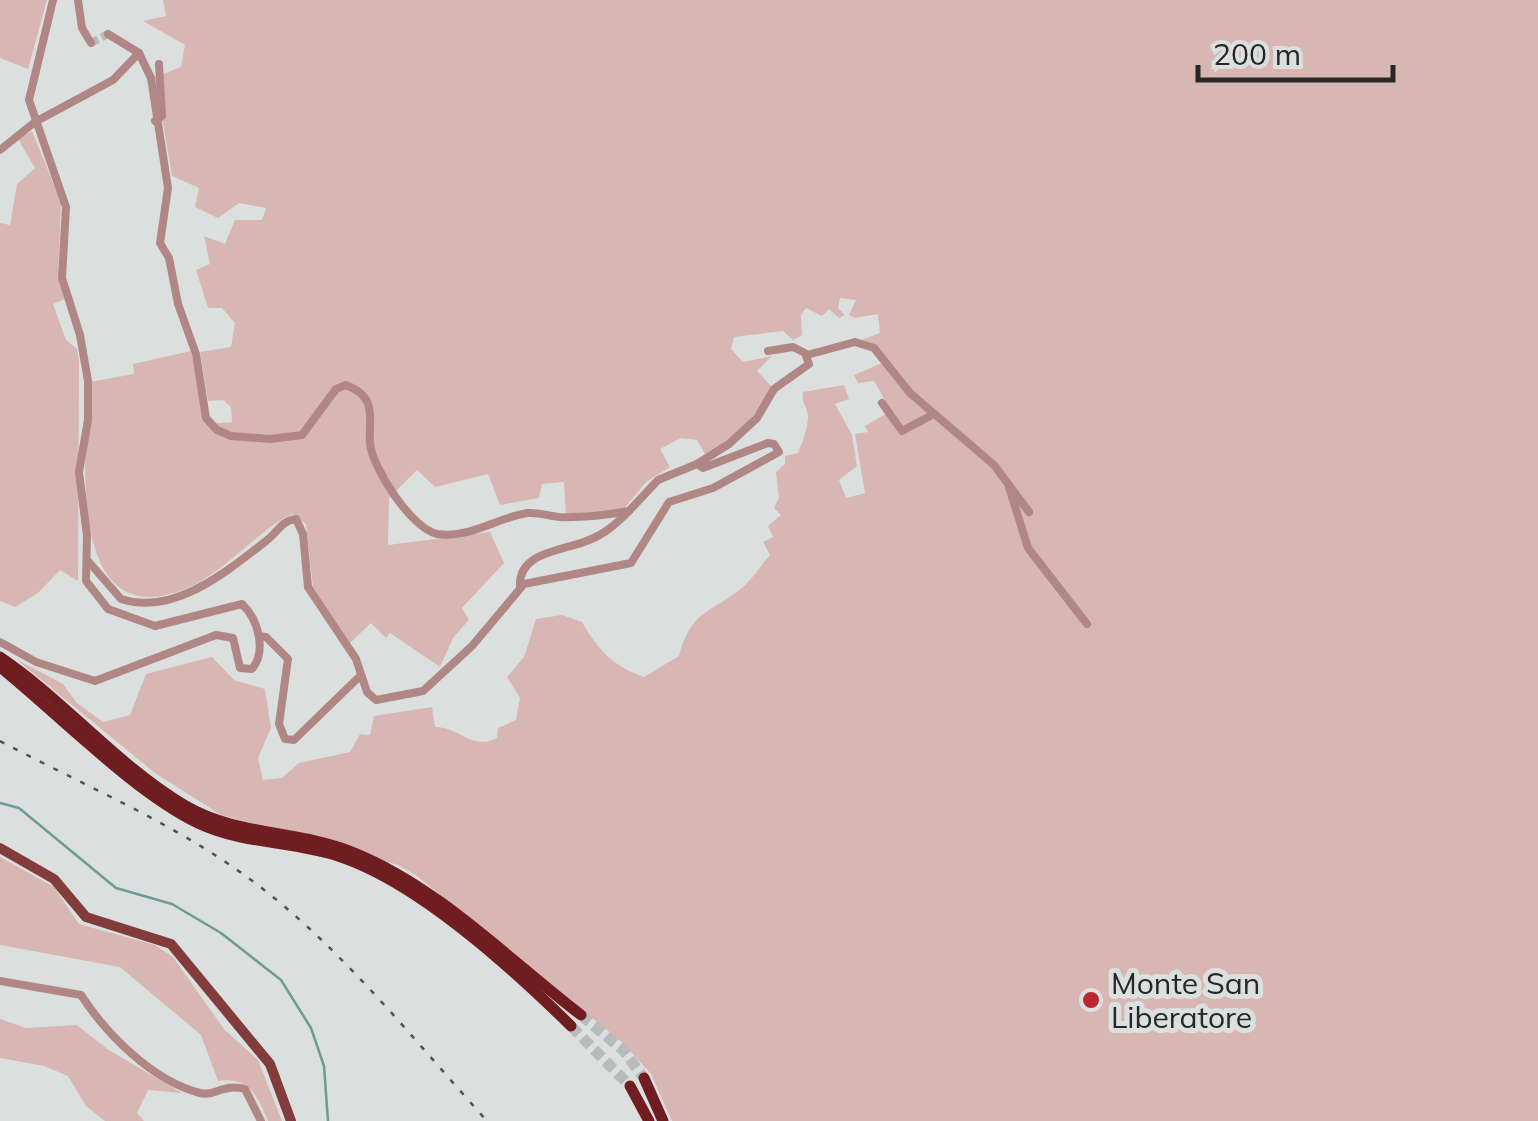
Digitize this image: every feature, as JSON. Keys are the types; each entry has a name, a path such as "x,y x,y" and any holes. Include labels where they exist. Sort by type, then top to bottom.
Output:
{"highway":[{"path":"0,657 184,805 246,830 348,850 434,906 582,1015"},
{"path":"0,667 149,792 187,817 244,839 338,856 434,906"},
{"path":"529,978 571,1026"},
{"path":"644,1078 663,1121"},
{"path":"630,1086 650,1121"}],"main road":[{"path":"0,848 54,879 86,917 172,944 270,1064 291,1121"}],"street":[{"path":"0,642 36,662 95,681 216,636 233,638 238,666 252,669 257,665 258,636 253,616 238,603 164,626 124,616 92,594 85,577 88,560 80,472 88,420 88,381 80,335 62,278 68,215 28,93 52,0"},
{"path":"78,0 82,28 91,43"},
{"path":"108,34 140,53 151,78 168,188 160,243 169,258 178,304 196,354 206,418 217,430 270,439 302,435 336,389 346,385 358,390 370,408 374,428 370,443 378,462 396,498 422,528 455,534 523,514 606,516 628,511"},
{"path":"0,150 35,122 98,90 140,53"},
{"path":"155,121 162,116 159,64"},
{"path":"768,351 793,347 807,356 856,342 874,348 934,414 966,436 1029,512"},
{"path":"520,586 520,576 531,561 590,540 628,511 658,480 697,464 744,432 774,390 808,364 807,356"},
{"path":"882,403 902,431 934,414"},
{"path":"88,560 121,599 160,603 192,592 269,540 287,520 296,519 303,534 308,587 350,648 373,699 407,698 423,691 472,646 520,586 534,580 631,563 669,502 734,477 779,452 778,447 768,443 703,468 697,464"},
{"path":"1008,482 1028,548 1087,624"},
{"path":"258,636 266,638 288,659 279,724 284,739 294,740 360,676"},
{"path":"0,982 81,995 111,1032 154,1071 198,1093 209,1094 222,1086 245,1089 261,1121"}],"shaded area":[{"path":"0,0 47,0 28,69 0,58"},
{"path":"163,0 1538,0 1538,1121 672,1121 651,1074 623,1043 417,876 398,865 221,815 155,773 16,659 63,684 77,703 103,722 130,715 146,674 212,657 234,680 265,689 271,728 258,758 263,780 282,778 299,763 350,752 360,734 370,735 374,716 432,707 435,727 480,742 488,741 497,738 498,728 516,720 520,698 507,677 524,657 536,619 562,615 582,622 607,656 644,677 679,656 696,620 750,580 770,555 763,542 773,537 768,526 781,515 774,508 779,498 776,472 785,464 785,456 798,453 804,435 808,417 803,392 844,385 849,399 835,404 852,435 857,466 839,480 846,498 865,493 855,434 868,432 865,426 891,411 874,381 858,383 854,375 887,361 876,346 862,340 880,333 878,314 855,318 849,315 856,300 840,298 838,308 845,315 839,318 829,309 822,316 806,308 801,315 802,335 793,340 783,331 734,337 731,349 743,362 772,356 757,371 772,387 766,397 744,426 716,449 705,454 697,440 681,438 660,449 670,467 646,482 623,510 566,514 564,482 542,484 539,498 500,505 488,474 435,487 417,470 389,498 388,545 490,532 504,563 462,608 469,620 453,638 440,667 390,633 386,638 371,623 350,643 313,587 306,524 293,514 271,526 194,585 152,597 122,589 102,566 91,533 85,452 90,382 134,374 133,364 191,351 207,424 232,422 231,407 223,400 208,401 200,352 231,347 235,323 222,308 208,308 196,270 210,264 204,236 225,244 235,220 262,220 266,208 239,203 218,218 195,207 199,188 172,176 155,77 181,67 185,45 143,21 166,16"},
{"path":"32,131 61,202 58,278 65,299 53,304 66,340 77,349 79,359 78,581 60,570 38,593 15,607 0,601 0,223 10,225 17,184 35,168 18,139"},
{"path":"0,857 54,887 79,924 155,945 173,957 224,1029 258,1060 282,1121 268,1121 256,1096 245,1085 218,1081 201,1035 120,967 0,945"},
{"path":"0,1019 26,1028 77,1025 107,1049 182,1093 148,1090 137,1113 144,1121 105,1121 86,1106 68,1076 44,1066 0,1058"}],"waterway":[{"path":"0,803 19,808 116,888 172,904 221,933 281,980 311,1028 324,1066 328,1121"}],"tunnel":[{"path":"91,43 108,34"},
{"path":"581,1015 623,1050 644,1078"},
{"path":"571,1026 630,1086"}],"railway":[{"path":"0,741 188,839 247,877 343,961 487,1121"}],"place":[{"name":"Monte San Liberatore","path":"1091,1000"}]}
